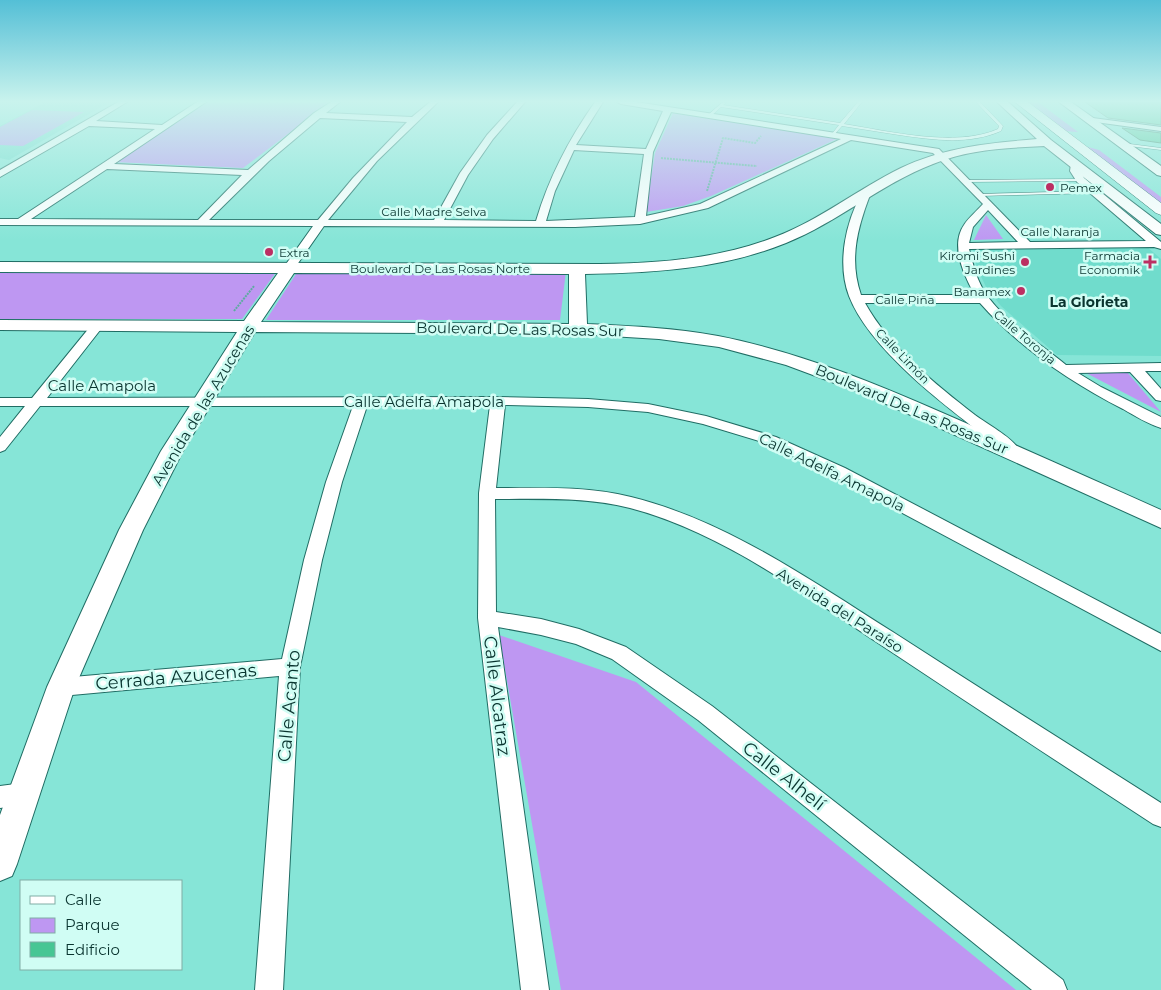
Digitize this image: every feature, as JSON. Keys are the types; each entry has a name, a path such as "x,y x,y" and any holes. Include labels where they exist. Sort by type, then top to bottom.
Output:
{"main road":[{"name":"Boulevard De Las Rosas Norte","path":"0,266 577,269 655,267 732,256 761,248 790,237 908,170 941,156 986,148"},
{"path":"1055,148 1134,208 1161,231"},
{"path":"1081,148 1161,210"},
{"path":"1117,148 1157,177"},
{"path":"1128,148 1157,177"},
{"path":"1135,153 1161,157"},
{"path":"1100,196 1134,208"},
{"name":"Avenida de las Azucenas","path":"0,864 11,795 62,687 131,530 172,451 203,401 240,320 290,267"},
{"path":"577,269 578,329"},
{"name":"Boulevard De Las Rosas Sur","path":"0,325 98,325 240,320 641,331 678,335 738,346 786,358 868,387 1161,520"}],"street":[{"path":"0,174 5,168 41,148"},
{"path":"20,222 132,148"},
{"path":"201,222 249,173 278,148"},
{"name":"Avenida de las Azucenas","path":"290,267 319,223 385,148"},
{"path":"438,224 463,175 482,148"},
{"path":"540,224 550,188 569,148"},
{"path":"582,148 653,155"},
{"path":"640,220 655,148"},
{"name":"Calle Madre Selva","path":"0,222 540,224 640,220 684,212 704,206 828,148"},
{"path":"919,148 931,150 941,156 979,195 987,206 1026,244"},
{"path":"1075,164 1075,171 1080,180 1159,246"},
{"path":"106,166 249,173"},
{"name":"Calle Limón","path":"865,195 852,230 849,254 851,281 857,299 880,334 906,363 954,404 1018,454"},
{"path":"963,246 968,226 987,206"},
{"name":"Calle Naranja","path":"963,246 1026,244 1159,246"},
{"name":"Calle Toronja","path":"963,246 972,280 983,299 998,316 1063,369 1096,390 1161,423"},
{"name":"Calle Piña","path":"857,299 983,299"},
{"path":"0,447 98,325"},
{"path":"1063,369 1161,367"},
{"path":"1134,368 1161,397"},
{"name":"Calle Amapola","path":"0,402 203,401"},
{"name":"Calle Adelfa Amapola","path":"203,401 498,401 588,403 648,408 706,420 770,440 839,472 1161,643"},
{"name":"Calle Alcatraz","path":"498,401 487,493 487,618 535,990"},
{"name":"Calle Acanto","path":"269,990 290,667 312,560 334,482 361,402"},
{"name":"Avenida del Paraíso","path":"487,493 566,494 632,503 692,523 759,559 840,609 1161,816"},
{"name":"Calle Alhelí","path":"487,618 541,627 579,637 619,653 705,713 1053,990"},
{"name":"Cerrada Azucenas","path":"62,687 290,667"}],"lane":[{"path":"966,181 1080,180"},
{"path":"979,195 1100,196"}],"path":[{"path":"706,196 719,148"},
{"path":"653,155 714,163 760,166"},
{"path":"240,320 257,282"}],"shaded area":[{"path":"0,148 30,148 9,160 0,158"},
{"path":"1146,246 1161,259 1161,356 1057,355 1001,306 986,287 977,268 973,249"}],"green space":[{"path":"134,148 269,148 243,168 113,162"},
{"path":"657,148 816,148 711,196 683,206 646,212"},
{"path":"1088,148 1092,148 1099,150 1161,197 1161,205"},
{"path":"986,215 1003,239 974,240"},
{"path":"0,270 277,271 242,319 0,319"},
{"path":"298,271 566,271 560,320 266,320"},
{"path":"1084,372 1127,372 1161,412"},
{"path":"499,635 636,682 1016,990 561,990"}],"place":[{"name":"Pemex","path":"1050,187"},
{"name":"Extra","path":"269,252"},
{"name":"Kiromi Sushi Jardines","path":"1025,262"},
{"name":"Farmacia Economik","path":"1150,262"},
{"name":"Banamex","path":"1021,291"}],"district":[{"name":"La Glorieta","path":"1089,302"}]}
